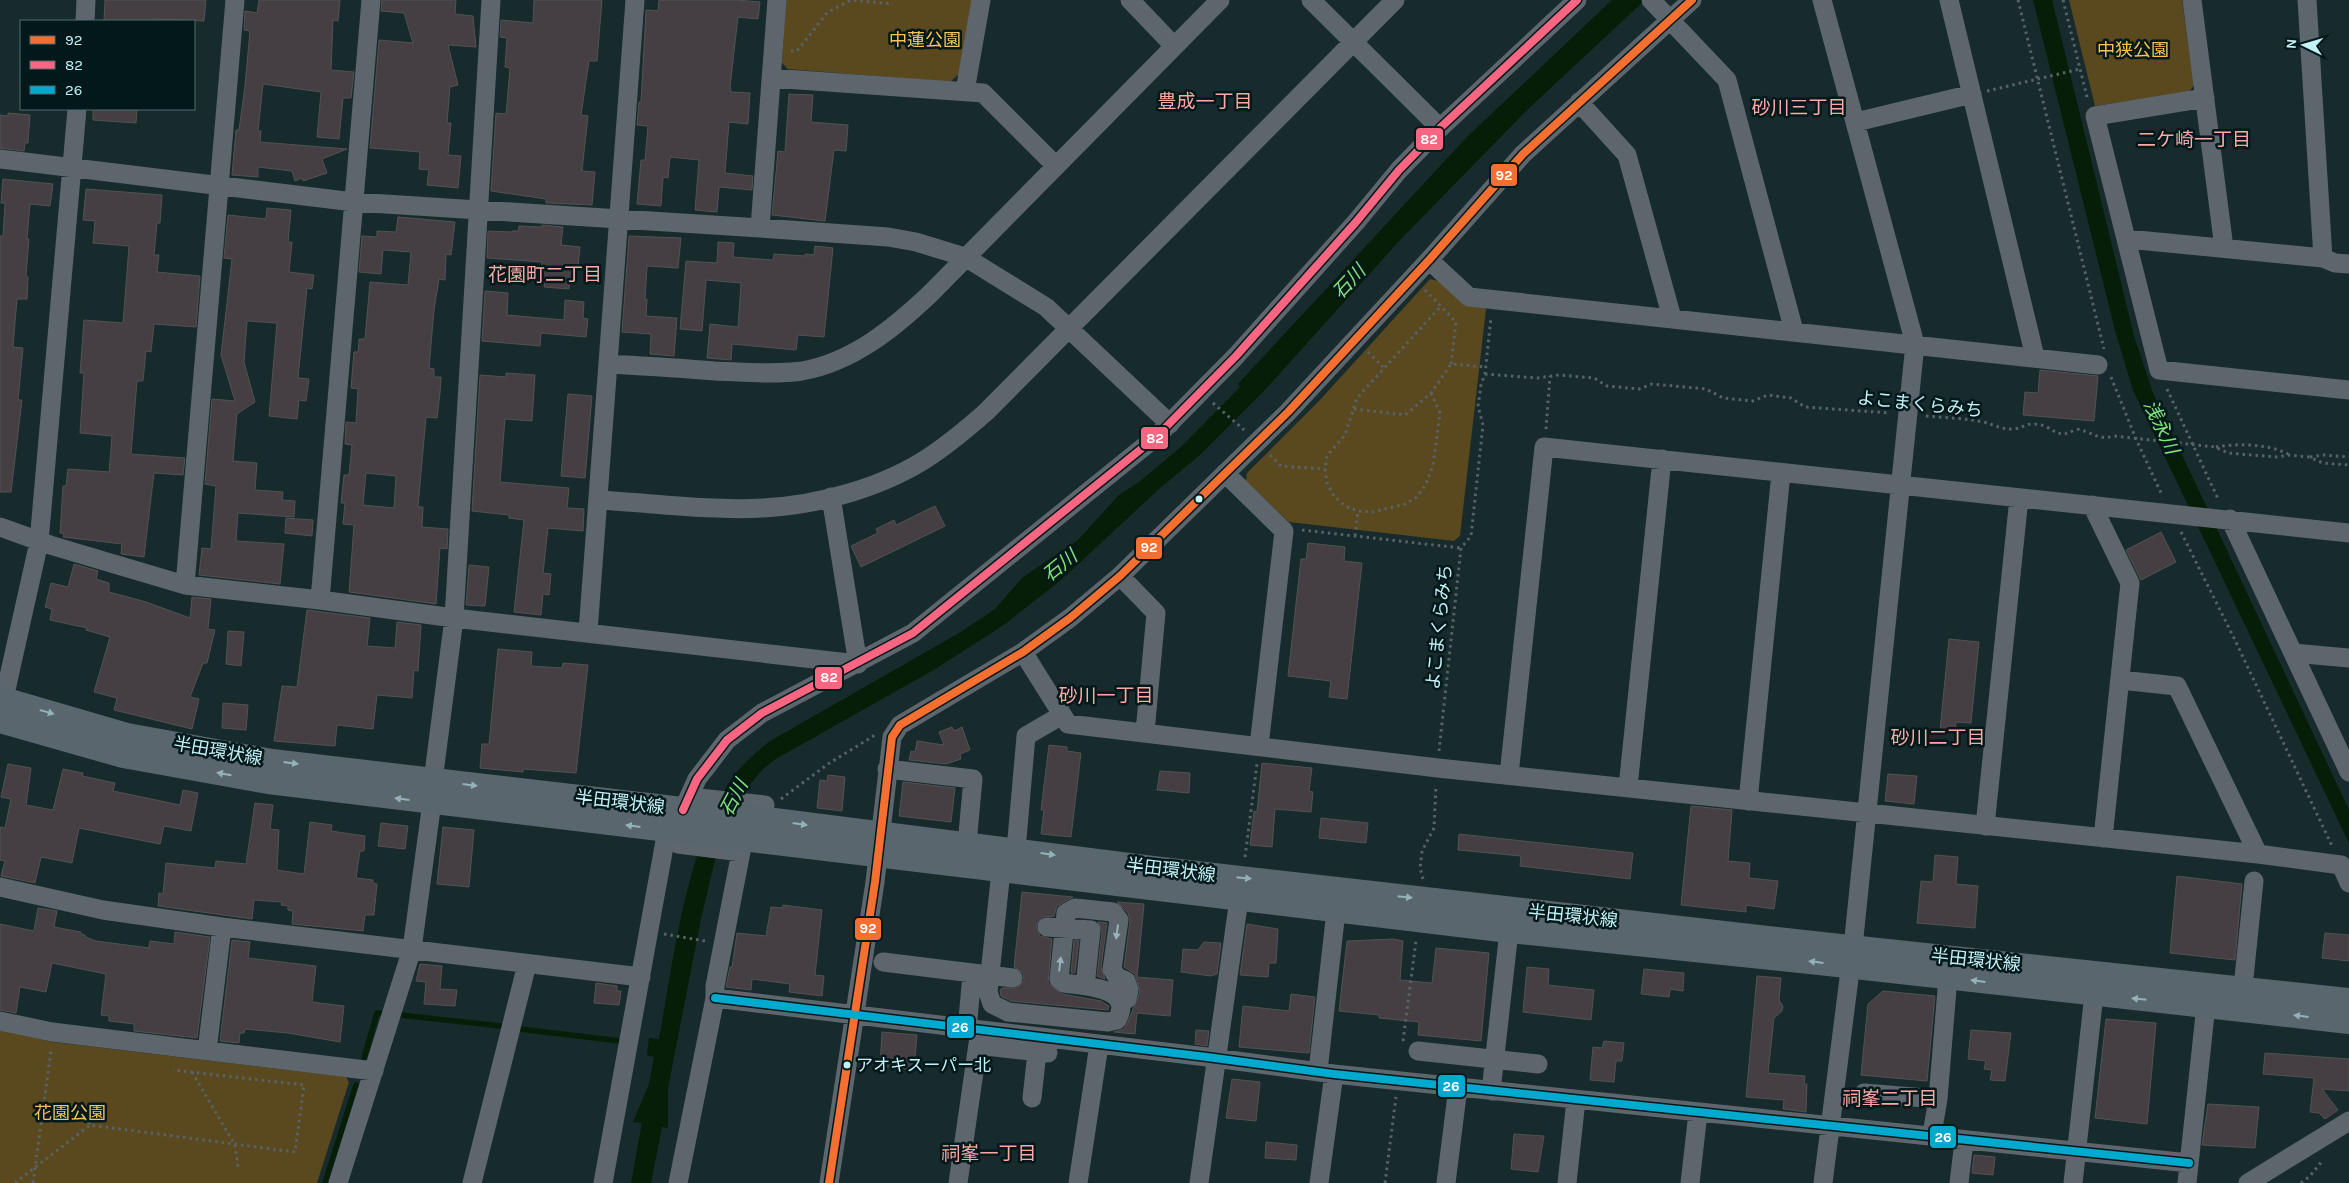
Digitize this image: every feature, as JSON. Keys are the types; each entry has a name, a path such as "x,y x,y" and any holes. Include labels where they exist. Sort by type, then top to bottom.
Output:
{"main road":[{"name":"半田環状線","path":"1,708 123,756 268,782 432,792 683,821 756,822 1001,871 1510,931 2243,987 2349,1000"},
{"name":"半田環状線","path":"878,845 967,844 1852,957 1948,977 2349,1022"}],"street":[{"path":"84,20 86,0"},
{"path":"185,585 235,0"},
{"path":"320,600 371,0"},
{"path":"338,1183 412,949 454,618 491,0"},
{"path":"588,632 635,0"},
{"path":"760,228 777,0"},
{"path":"965,91 981,0"},
{"path":"1130,0 1174,46"},
{"path":"609,364 762,374 802,371 828,363 878,339 930,294 1055,165 1220,0"},
{"path":"1311,0 1440,128"},
{"path":"599,500 735,509 789,506 831,497 874,484 931,456 986,412 1396,0"},
{"path":"603,1183 641,977 683,821 697,779 727,740 762,714 913,633 1170,424 1229,364 1356,222 1399,170 1440,128 1577,0"},
{"path":"829,1183 855,1014 887,769 892,737 900,726 1023,652 1070,618 1120,576 1288,412 1429,260 1523,154 1692,0"},
{"path":"1822,0 1915,344 1852,957 1823,1183"},
{"path":"1949,0 2035,357"},
{"path":"2192,0 2224,248"},
{"path":"2306,0 2323,258"},
{"path":"1654,3 1727,80 1794,331"},
{"path":"771,78 983,93 1055,165"},
{"path":"1856,122 1972,94"},
{"path":"2205,98 2095,116 2159,370 2349,390"},
{"path":"1579,102 1627,155 1672,318"},
{"path":"1,708 39,542 77,110"},
{"path":"0,159 354,202 888,237 916,242 965,257 1046,307 1068,330 1170,424"},
{"path":"2127,239 2323,258 2349,264"},
{"path":"1429,260 1469,297 2105,365"},
{"path":"1509,775 1544,448 2349,533"},
{"path":"1628,787 1662,459"},
{"path":"1225,473 1284,531 1259,746"},
{"path":"1748,801 1781,473"},
{"path":"831,497 858,664"},
{"path":"1985,826 2019,498"},
{"path":"2092,505 2130,583 2103,838"},
{"path":"2230,519 2349,772"},
{"path":"0,527 39,542 185,585 858,664"},
{"path":"1120,576 1156,613 1145,732"},
{"path":"1023,652 1039,686 1068,724 1438,768 1628,787 1867,815 2258,854 2345,865 2349,883"},
{"path":"2293,652 2349,658"},
{"path":"2120,680 2177,686 2258,854"},
{"path":"1016,850 1026,736 1062,715"},
{"path":"887,769 972,779 967,844"},
{"path":"678,1183 715,998 715,986 756,822 683,821"},
{"path":"958,1183 978,1032 981,975 1001,871"},
{"path":"2243,987 2254,881"},
{"path":"0,887 103,910 222,927 641,977"},
{"path":"1199,1183 1218,1059 1239,899"},
{"path":"981,975 992,1004 1008,1012 1108,1022 1118,1020 1122,1012 1120,1002 1108,989 1064,983 1059,979 1056,928 1066,913 1075,908 1113,912 1119,920 1112,969 1117,977 1126,981 1130,990 1128,999 1120,1002"},
{"path":"1319,1183 1336,911"},
{"path":"207,1051 222,927"},
{"path":"1056,928 1091,930 1086,977"},
{"path":"1491,1091 1510,931"},
{"path":"882,962 1013,978"},
{"path":"472,1183 526,964"},
{"path":"1934,1137 1933,1128 1938,1099 1948,977"},
{"path":"2073,1183 2094,994"},
{"path":"715,998 855,1014 931,1020 978,1032 1043,1053 1032,1098"},
{"path":"2187,1183 2206,1005"},
{"path":"0,1021 52,1032 374,1071"},
{"path":"978,1032 1491,1091 2189,1164"},
{"path":"1078,1183 1099,1045"},
{"path":"1418,1051 1538,1064"},
{"path":"1446,1183 1458,1087"},
{"path":"1864,1093 1938,1099"},
{"path":"1567,1183 1576,1100"},
{"path":"1690,1183 1698,1113"},
{"path":"2248,1183 2349,1121"},
{"path":"1959,1183 1964,1141"}],"path":[{"path":"773,49 797,51 817,29 827,13 852,0 893,4"},
{"path":"2018,0 2105,365 2136,439 2171,513 2345,865"},
{"path":"2063,0 2090,108 2095,116"},
{"path":"1972,94 2080,69"},
{"path":"1354,410 1405,415 1431,393 1451,364 1456,322 1420,286"},
{"name":"よこまくらみち","path":"1422,885 1423,876 1420,868 1422,851 1434,828 1438,768 1461,548 1471,536 1483,425 1478,406 1486,367 1492,299"},
{"path":"1431,393 1440,413 1433,465 1426,484 1417,497 1405,504 1373,512 1358,511 1345,506 1334,496 1327,483 1325,469 1327,456 1345,435 1357,398 1441,306"},
{"path":"1364,348 1384,367"},
{"path":"1451,364 1486,367"},
{"path":"2159,370 2192,445 2230,519"},
{"name":"よこまくらみち","path":"1485,374 1537,378 1559,375 1594,378 1607,386 1639,389 1652,384 1706,389 1723,398 1753,401 1768,395 1791,398 1805,407 1908,414 1985,422 1996,428 2014,430 2032,423 2044,425 2058,434 2067,435 2076,429 2085,430 2093,437 2106,439 2114,436 2215,447 2228,453 2276,457 2289,455 2309,457 2323,462 2349,465"},
{"path":"1544,448 1550,376"},
{"path":"1206,397 1248,434"},
{"path":"2215,447 2230,444 2278,449 2289,455"},
{"path":"1264,449 1281,466 1325,469"},
{"path":"2309,457 2324,455 2349,457"},
{"path":"1355,536 1358,511"},
{"path":"1284,531 1291,529 1461,548"},
{"path":"756,822 828,764 874,736 878,729"},
{"path":"1244,864 1259,746"},
{"path":"659,933 714,943"},
{"path":"33,1183 51,1051"},
{"path":"188,1065 235,1145 238,1167"},
{"path":"15,1183 90,1125 294,1152 304,1085 173,1070"},
{"path":"88,1109 90,1125"},
{"path":"2301,1183 2310,1176 2328,1153"}],"green space":[{"name":"中蓮公園","path":"786,0 972,0 960,73 950,82 788,69 782,63"},
{"name":"中狭公園","path":"2069,0 2182,0 2194,85 2189,92 2095,106"},
{"path":"1430,279 1439,281 1486,309 1460,536 1454,541 1289,522 1246,481 1247,473 1319,401"},
{"name":"花園公園","path":"0,1030 53,1042 346,1077 349,1082 317,1183 0,1183"}],"water":[{"name":"石川","path":"1612,0 1645,0 1528,109 1400,240 1264,391 1201,454 1159,489 1061,580 1005,624 937,668 774,760 762,770 742,794 715,860 701,919 668,1088 668,1128 662,1127 651,1183 631,1183 642,1123 633,1122 649,1084 654,1057 647,1055 649,1038 659,1039 682,912 690,881 710,820 728,783 751,757 770,741 959,633 995,609 1023,577 1078,540 1119,495 1139,482 1182,446 1240,387 1238,384 1467,137"},
{"name":"浅永川","path":"2033,0 2052,0 2134,336 2153,393 2349,810 2349,843 2133,390 2116,334"}],"building":[{"path":"105,0 206,0 204,21 104,20"},
{"path":"259,0 340,0 338,21 333,20 331,70 354,72 351,98 343,98 339,139 317,137 321,92 263,84 258,131 261,131 260,142 347,149 322,159 327,173 303,181 302,178 295,181 292,171 258,167 258,177 232,175 236,130 239,130 245,86 250,31 244,30 245,11 257,13"},
{"path":"382,0 456,0 455,14 473,16 476,47 448,45 458,85 450,87 447,123 451,123 448,155 461,156 458,188 427,185 429,170 419,169 420,152 370,148 379,40 413,43 404,13 381,11"},
{"path":"534,0 602,0 597,61 589,61 581,115 588,116 582,171 595,172 592,205 546,203 546,199 491,191 496,113 506,114 510,68 505,67 507,38 500,37 501,20 533,23"},
{"path":"659,0 737,0 760,2 758,19 738,17 730,87 731,92 750,93 748,124 729,122 725,173 753,176 752,190 719,187 717,212 695,210 699,160 670,157 668,178 663,177 661,206 637,204 641,160 645,160 648,126 637,125 639,102 641,102 646,10 658,11"},
{"path":"789,94 813,95 811,122 848,125 846,151 834,150 825,221 772,215 778,151 785,152"},
{"path":"93,110 137,110 136,123 93,120"},
{"path":"8,113 30,115 28,143 25,143 24,151 0,148 0,115 8,116"},
{"path":"3,179 53,184 50,206 30,204 27,239 29,239 26,276 28,277 27,299 17,299 13,347 23,348 18,400 22,400 11,492 0,492 0,236 3,236 5,203 1,203"},
{"path":"86,189 162,195 160,223 157,223 154,255 159,255 157,272 200,276 196,327 154,324 151,352 146,351 143,381 137,381 131,454 185,458 183,475 154,473 144,557 121,554 122,544 63,537 64,534 60,533 63,486 66,486 68,469 109,472 112,436 80,433 84,373 80,373 84,320 123,323 129,246 93,243 95,221 83,220"},
{"path":"267,208 291,210 288,242 292,242 289,272 314,275 312,289 307,288 298,378 309,379 306,401 299,400 297,419 269,416 277,323 247,321 244,362 255,402 237,414 233,461 257,463 255,490 283,492 282,500 295,501 294,517 238,513 236,541 284,544 280,584 199,575 202,548 211,549 216,486 205,484 212,399 235,401 221,355 232,259 224,258 228,215 266,219"},
{"path":"398,217 455,222 451,255 446,254 445,280 439,279 434,310 429,368 434,369 434,377 441,377 440,393 437,418 426,417 418,507 423,507 422,527 448,529 447,549 440,548 436,604 349,592 354,525 343,524 345,503 341,503 344,475 349,475 352,445 345,444 346,422 356,423 358,389 351,388 354,352 358,352 359,339 365,339 370,282 408,285 411,252 383,250 381,274 359,272 362,236 377,237 377,231 396,232","holes":["366,473 396,476 394,508 363,505"]},
{"path":"542,225 563,227 561,245 580,247 578,267 571,267 569,289 544,287 545,282 540,281 542,262 487,258 488,231 512,232 518,231 519,226 542,227"},
{"path":"629,236 681,238 678,268 647,266 645,299 647,299 646,316 677,318 674,356 650,354 651,334 622,332"},
{"path":"718,242 734,243 733,257 773,260 774,254 805,256 805,254 814,255 815,246 833,248 824,337 798,335 796,350 732,344 731,360 707,358 710,324 738,327 741,283 706,280 702,331 680,329 686,261 717,263"},
{"path":"485,291 508,293 507,315 564,320 565,300 584,302 583,318 588,319 586,337 541,333 540,346 482,341"},
{"path":"2040,370 2098,376 2094,421 2023,415 2025,392 2038,393"},
{"path":"506,373 535,375 532,421 505,419 500,482 569,488 567,508 584,509 583,531 548,528 543,573 551,574 549,595 543,594 541,615 514,612 524,520 509,518 509,515 472,511 480,375 506,377"},
{"path":"568,394 592,396 585,478 561,476"},
{"path":"935,506 945,526 861,567 851,546 878,533 876,529 894,520 896,525"},
{"path":"286,518 313,520 312,536 285,533"},
{"path":"2161,532 2176,562 2141,580 2126,550"},
{"path":"1308,543 1345,547 1344,561 1362,563 1347,699 1329,697 1331,681 1288,676 1301,559 1306,559"},
{"path":"74,564 98,571 96,579 109,583 109,592 146,602 190,618 192,597 211,599 208,629 215,630 207,663 203,663 190,697 199,699 192,729 114,710 117,698 94,692 110,637 86,630 87,628 50,620 52,609 45,607 51,583 68,587"},
{"path":"469,565 489,567 485,606 466,605"},
{"path":"307,610 370,618 367,646 395,648 397,622 421,625 418,671 414,670 412,698 377,695 373,729 337,725 335,746 274,741 282,686 297,687"},
{"path":"228,631 244,632 241,666 226,664"},
{"path":"1949,639 1979,642 1971,723 1956,722 1955,732 1940,730"},
{"path":"498,649 532,652 531,666 562,668 563,663 588,665 576,773 523,769 523,772 480,768 482,744 489,744"},
{"path":"223,703 248,705 246,730 222,728"},
{"path":"952,727 954,731 962,727 970,750 960,754 961,759 946,764 909,760 911,751 915,752 917,741 944,745 939,732"},
{"path":"1049,745 1067,747 1067,751 1081,753 1071,837 1041,834 1044,810 1041,810"},
{"path":"1262,763 1312,768 1309,791 1313,792 1311,812 1275,809 1272,847 1250,845 1254,811 1257,812"},
{"path":"8,764 31,768 26,805 53,810 63,769 83,773 82,776 115,783 113,791 180,805 183,790 198,793 191,831 164,826 160,844 79,828 72,863 41,857 35,883 1,876 5,861 0,860 0,827 5,828 11,799 1,797"},
{"path":"1160,771 1190,773 1189,793 1157,790"},
{"path":"1888,774 1917,776 1914,804 1885,801"},
{"path":"828,775 845,777 842,811 817,808 820,780 827,781"},
{"path":"903,782 955,788 951,822 899,816"},
{"path":"255,803 273,805 270,829 279,830 277,870 304,874 310,822 332,825 331,831 365,836 364,851 360,851 356,878 373,880 373,883 377,884 374,915 365,915 363,931 292,924 293,911 288,910 288,906 281,905 282,902 254,900 252,919 158,906 159,893 163,894 166,863 215,868 216,861 246,864"},
{"path":"1691,806 1732,810 1728,861 1750,863 1749,878 1778,881 1774,909 1746,905 1746,912 1681,905"},
{"path":"1321,818 1368,823 1366,843 1319,838"},
{"path":"381,823 408,826 405,849 378,846"},
{"path":"443,827 474,830 469,887 437,884"},
{"path":"1459,834 1633,853 1630,879 1520,866 1521,856 1458,850"},
{"path":"1935,855 1958,857 1956,884 1978,886 1975,928 1917,923 1921,881 1933,882"},
{"path":"2177,876 2242,884 2235,960 2170,953"},
{"path":"1022,892 1073,897 1057,906 1054,916 1042,917 1036,926 1040,936 1052,939 1048,983 1062,994 1101,1001 1109,1006 1108,1010 1011,1001 1001,996 1000,990 1002,988 1017,988 1024,980 1023,973 1014,967"},
{"path":"1117,902 1144,904 1137,977 1173,980 1170,1016 1137,1013 1135,1034 1114,1032 1124,1029 1140,992 1135,974 1124,967 1130,921 1128,913"},
{"path":"783,905 822,910 815,975 824,976 822,996 789,992 790,984 752,979 751,990 726,987 730,967 732,967 737,933 766,936 771,907 782,908"},
{"path":"38,908 57,911 54,927 81,932 85,937 96,941 149,948 150,941 174,944 175,932 210,937 197,1038 134,1031 134,1024 109,1021 109,1016 101,1015 106,974 52,963 46,992 20,987 16,1013 0,1010 0,924 34,931"},
{"path":"1098,922 1107,923 1101,967 1105,979 1097,976 1102,931"},
{"path":"1247,924 1278,929 1276,963 1269,963 1268,977 1240,975"},
{"path":"2325,933 2349,935 2349,961 2322,958"},
{"path":"1393,939 1403,941 1400,980 1432,983 1436,948 1489,953 1481,1041 1418,1035 1419,1022 1339,1011 1347,941"},
{"path":"232,940 250,942 248,958 316,966 312,1002 344,1006 340,1042 288,1033 245,1029 244,1033 240,1033 239,1043 220,1041"},
{"path":"1074,940 1079,940 1075,973 1071,973"},
{"path":"1204,942 1221,943 1217,974 1211,976 1181,972 1183,949 1198,950"},
{"path":"420,964 442,966 440,989 457,990 455,1006 424,1004 426,982 416,981"},
{"path":"1527,967 1549,969 1548,985 1594,990 1591,1020 1523,1012"},
{"path":"1644,969 1684,973 1683,991 1670,989 1669,997 1641,994"},
{"path":"1757,976 1781,978 1779,1000 1783,1006 1782,1011 1774,1018 1768,1073 1805,1076 1804,1084 1807,1084 1806,1112 1783,1109 1784,1100 1746,1097"},
{"path":"596,983 617,986 617,991 621,991 619,1005 594,1003"},
{"path":"1883,991 1935,996 1927,1081 1861,1075 1868,1004"},
{"path":"1291,994 1315,997 1309,1053 1239,1047 1243,1006 1289,1011"},
{"path":"2106,1019 2156,1023 2147,1124 2095,1118"},
{"path":"1196,1030 1209,1031 1207,1046 1195,1044"},
{"path":"1971,1030 2011,1033 2005,1081 1990,1080 1992,1070 1984,1069 1986,1061 1968,1059"},
{"path":"882,1032 917,1035 914,1070 880,1066"},
{"path":"1604,1041 1624,1043 1622,1061 1616,1061 1614,1082 1590,1080 1593,1047 1602,1048"},
{"path":"2265,1053 2349,1059 2349,1091 2322,1089 2338,1110 2325,1119 2319,1113 2310,1112 2314,1078 2263,1074"},
{"path":"1232,1079 1260,1082 1256,1121 1226,1118"},
{"path":"2208,1104 2259,1107 2255,1148 2202,1145"},
{"path":"1514,1134 1544,1136 1538,1172 1511,1169"},
{"path":"1266,1142 1297,1145 1296,1160 1265,1158"},
{"path":"1974,1155 1995,1157 1993,1175 1972,1173"}],"waterway":[{"path":"364,1058 377,1013 384,1014"},
{"path":"400,1015 501,1026"},
{"path":"520,1029 620,1041"},
{"path":"325,1183 356,1085"}],"transit line":[{"name":"82","path":"683,810 697,779 727,740 762,713 913,633 1156,437 1236,356 1356,222 1399,170 1440,128 1577,0"},
{"name":"92","path":"829,1183 875,882 892,737 900,725 1023,652 1070,618 1120,576 1288,412 1429,260 1523,154 1692,0"},
{"name":"26","path":"715,998 1334,1074 2189,1163"}],"place":[{"name":"アオキスーパー北","path":"847,1065"}],"district":[{"name":"豊成一丁目","path":"1205,102"},
{"name":"砂川三丁目","path":"1799,108"},
{"name":"二ケ崎一丁目","path":"2194,140"},
{"name":"花園町二丁目","path":"545,275"},
{"name":"砂川一丁目","path":"1106,696"},
{"name":"砂川二丁目","path":"1938,738"},
{"name":"祠峯二丁目","path":"1890,1099"},
{"name":"祠峯一丁目","path":"989,1154"}]}
